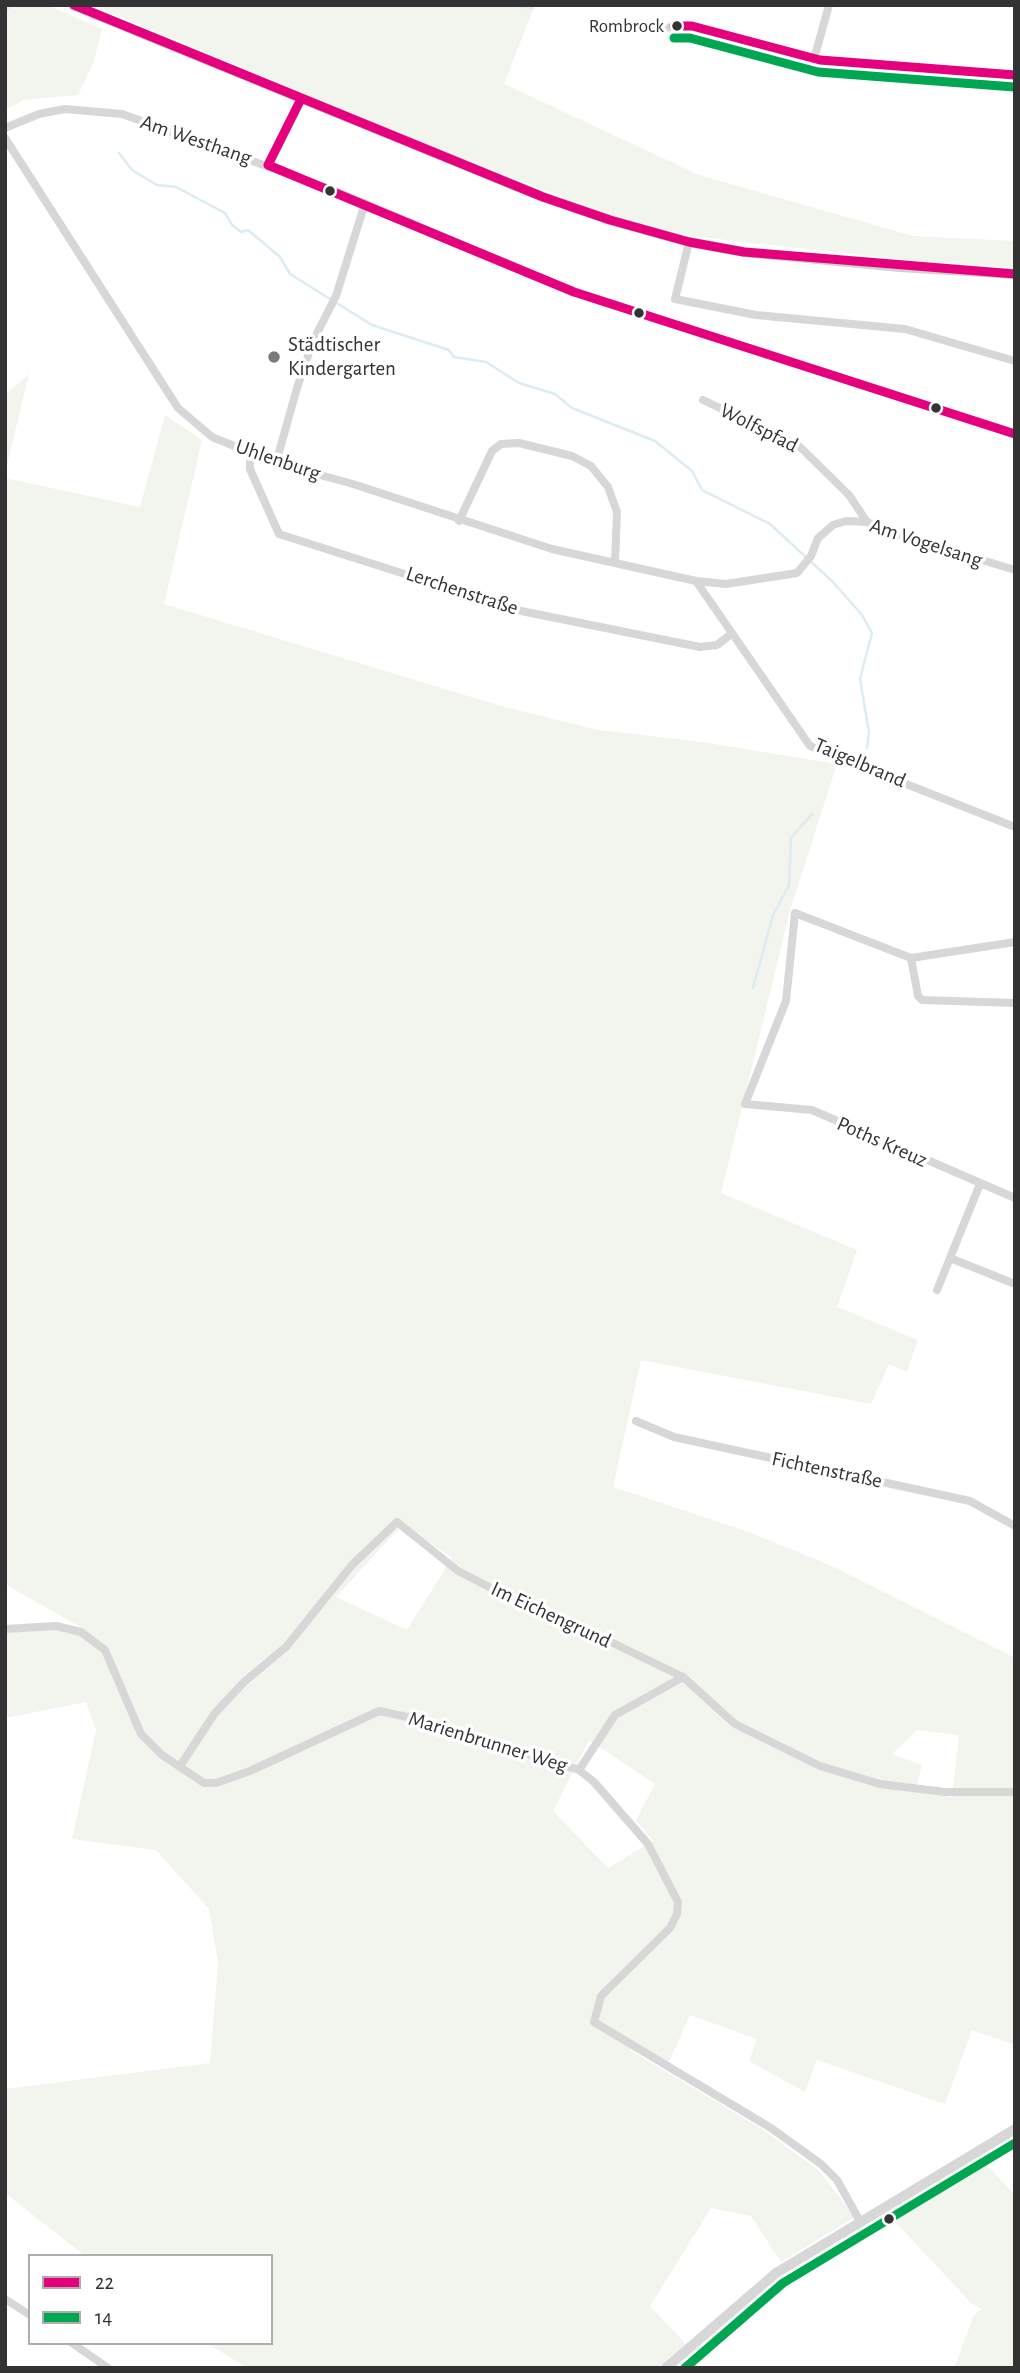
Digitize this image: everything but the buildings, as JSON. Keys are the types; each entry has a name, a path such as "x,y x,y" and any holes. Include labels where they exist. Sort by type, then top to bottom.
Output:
{"main road":[{"path":"73,5 543,197 610,220 690,242 798,258 1015,274"}],"street":[{"path":"814,59 829,5"},
{"path":"660,30 674,26 692,26 814,59 1015,75"},
{"path":"268,164 301,99"},
{"name":"Am Westhang","path":"5,128 49,112 94,109 122,114 268,164 574,292 1015,434"},
{"name":"Uhlenburg","path":"5,138 178,408 212,437 276,463 353,484 459,521 552,549 696,581"},
{"path":"276,463 301,376 313,341 336,296 365,203"},
{"path":"690,242 676,299 756,316 905,329 1015,361"},
{"name":"Wolfspfad","path":"703,400 798,445 849,495 867,522"},
{"path":"459,521 492,451 501,444 519,443 572,456 591,466 608,487 617,512 615,561"},
{"name":"Lerchenstraße","path":"250,453 250,469 279,534 521,611 700,647 716,645 731,634"},
{"name":"Am Vogelsang","path":"696,581 726,584 797,573 811,556 818,538 833,526 846,521 867,522 896,534 1015,570"},
{"name":"Taigelbrand","path":"696,581 810,746 1015,827"},
{"name":"Poths Kreuz","path":"911,958 795,913 786,1001 745,1104 812,1110 1015,1198"},
{"path":"1015,942 911,958 912,971 922,1000 1015,1003"},
{"path":"937,1290 980,1184"},
{"path":"950,1258 1015,1284"},
{"name":"Fichtenstraße","path":"636,1421 674,1437 970,1502 1015,1526"},
{"name":"Im Eichengrund","path":"180,1766 215,1713 285,1647 352,1565 397,1522 425,1546 478,1582 683,1677 735,1724 820,1766 880,1784 945,1792 1015,1792"},
{"name":"Marienbrunner Weg","path":"5,1629 56,1626 81,1632 105,1650 141,1734 204,1783 216,1783 250,1771 379,1711 412,1718 579,1770 594,1782 648,1844 669,1878 678,1902 677,1914 670,1927 601,1996 594,2022 771,2128 821,2164 842,2187 860,2221"},
{"path":"579,1770 615,1715 655,1689 683,1677"},
{"path":"666,2368 776,2273 1015,2129"},
{"path":"5,2299 28,2314"},
{"path":"75,2345 108,2368"}],"shaded area":[{"path":"5,5 47,5 102,29 94,61 78,95 24,100 5,110"},
{"path":"91,5 535,5 504,84 699,175 913,236 1015,241 1015,268 905,260 691,236 612,216 440,150"},
{"path":"29,374 5,473 5,395"},
{"path":"165,415 202,440 164,604 501,706 599,730 702,742 837,764 791,907 721,1193 857,1250 837,1307 918,1340 907,1372 889,1364 871,1404 641,1360 613,1487 749,1532 834,1567 1015,1658 1015,2045 972,2030 945,2104 817,2060 805,2092 749,2061 757,2039 690,2015 669,2062 633,2042 630,2050 762,2129 818,2170 855,2217 781,2262 751,2216 711,2208 650,2306 687,2345 659,2368 247,2368 210,2345 273,2345 273,2254 82,2254 5,2193 5,2089 210,2063 218,1963 209,1909 156,1850 72,1839 96,1730 86,1702 5,1718 5,1631 55,1630 78,1635 107,1648 84,1629 5,1584 5,478 140,507","holes":["403,1524 452,1558 407,1630 336,1597","917,1730 959,1735 952,1797 915,1792 922,1765 892,1754","589,1740 655,1784 636,1820 653,1841 608,1868 553,1811"]},
{"path":"979,2157 1015,2195 1015,2368 954,2368 974,2315 981,2309 971,2303 888,2214"}],"waterway":[{"path":"5,11 12,5"},
{"path":"514,5 532,8"},
{"path":"119,153 132,170 157,185 176,187 225,213 232,225 241,232 248,230 280,257 290,274 372,325 449,350 454,357 486,362 519,383 555,394 572,408 655,441 692,471 702,490 770,524 833,582 862,615 872,633 860,679 869,732 867,748"},
{"path":"753,988 773,915 789,885 791,838 812,814"}],"transit line":[{"name":"22","path":"74,5 543,197 610,220 689,242 744,252 1015,274"},
{"name":"22","path":"674,26 692,26 820,60 1015,75"},
{"name":"14","path":"674,38 690,38 818,72 1014,87"},
{"name":"22","path":"268,165 301,99"},
{"name":"22","path":"268,165 574,292 1015,434"},
{"name":"14","path":"685,2368 783,2283 1015,2143"}],"place":[{"name":"Rombrock","path":"677,26"},
{"name":"Städtischer Kindergarten","path":"274,357"}]}
